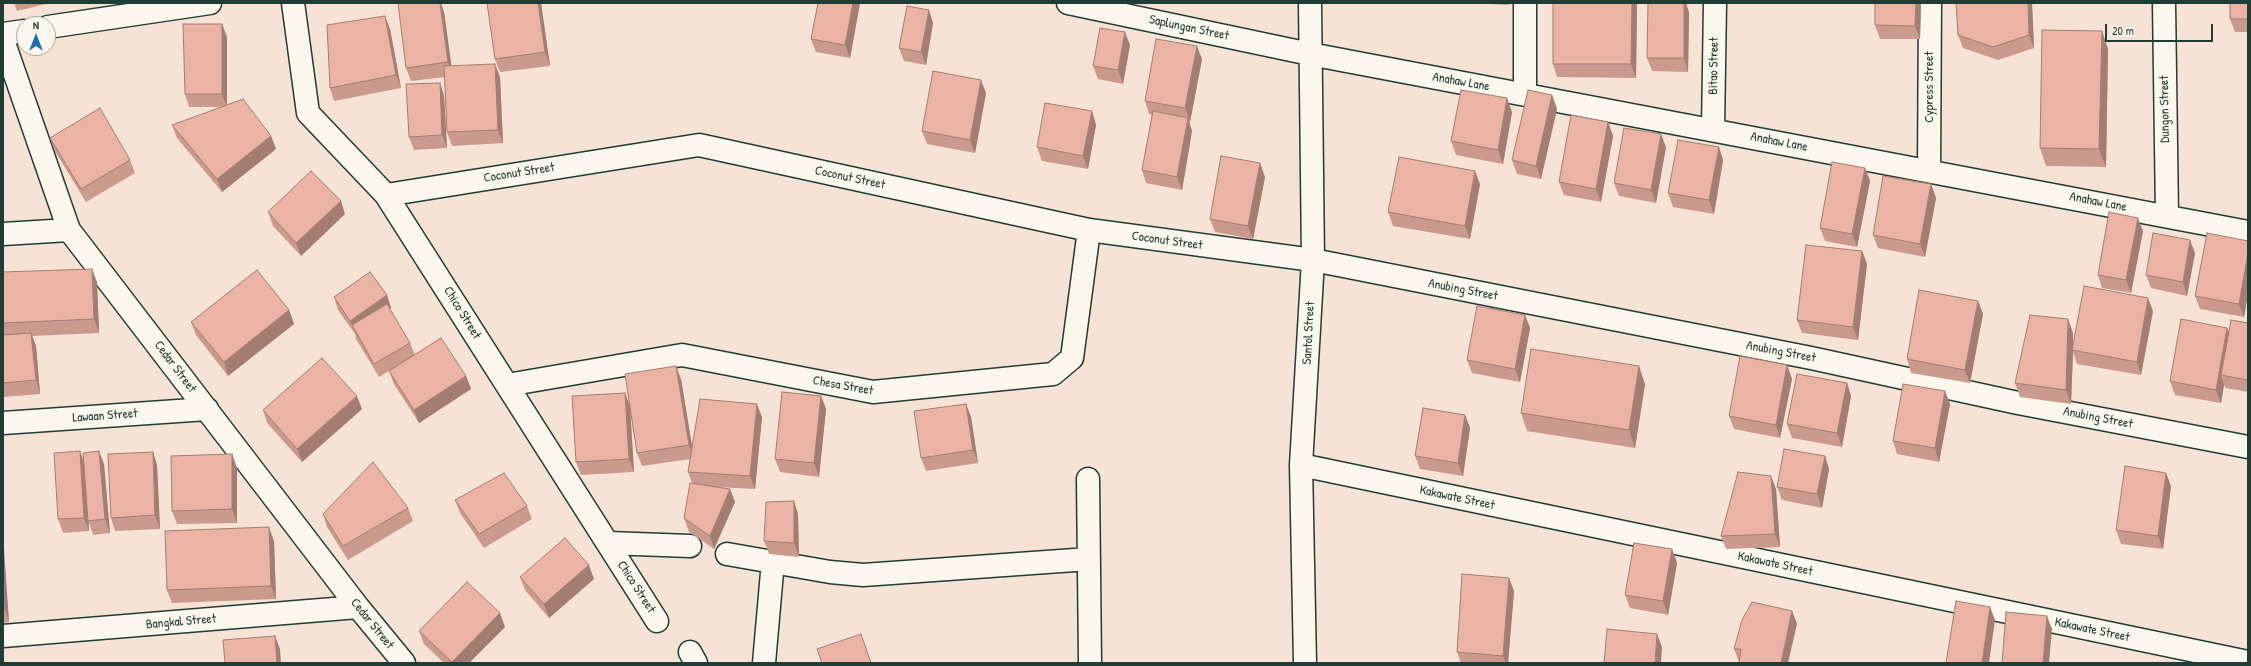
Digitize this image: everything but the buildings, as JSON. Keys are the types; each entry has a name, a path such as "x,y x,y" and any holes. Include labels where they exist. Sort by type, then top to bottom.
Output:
{"street":[{"path":"56,26 210,3"},
{"name":"Chico Street","path":"293,3 308,113 386,195 657,621"},
{"name":"Saplungan Street","path":"1068,3 1091,5 1310,54"},
{"name":"Santol Street","path":"1305,663 1301,465 1313,260 1310,3"},
{"path":"1525,3 1525,94"},
{"name":"Bitao Street","path":"1714,130 1715,3"},
{"name":"Cypress Street","path":"1930,3 1930,171"},
{"name":"Dungon Street","path":"2164,3 2167,216"},
{"path":"3,34 16,32"},
{"name":"Cedar Street","path":"3,40 69,230 358,607 404,663"},
{"name":"Anahaw Lane","path":"1310,54 2248,232"},
{"name":"Coconut Street","path":"386,195 699,145 1089,230 1313,260"},
{"path":"3,234 69,230"},
{"name":"Chesa Street","path":"507,385 682,355 873,392 1053,374 1072,358 1089,230"},
{"name":"Anubing Street","path":"1313,260 1811,358 2018,403 2248,447"},
{"name":"Lawaan Street","path":"3,423 207,409"},
{"name":"Kakawate Street","path":"1301,465 2248,662"},
{"path":"1088,479 1090,663"},
{"path":"608,544 690,546"},
{"path":"727,554 830,572 863,575 1089,559"},
{"path":"764,663 773,561"},
{"name":"Bangkal Street","path":"3,636 358,607"}]}
